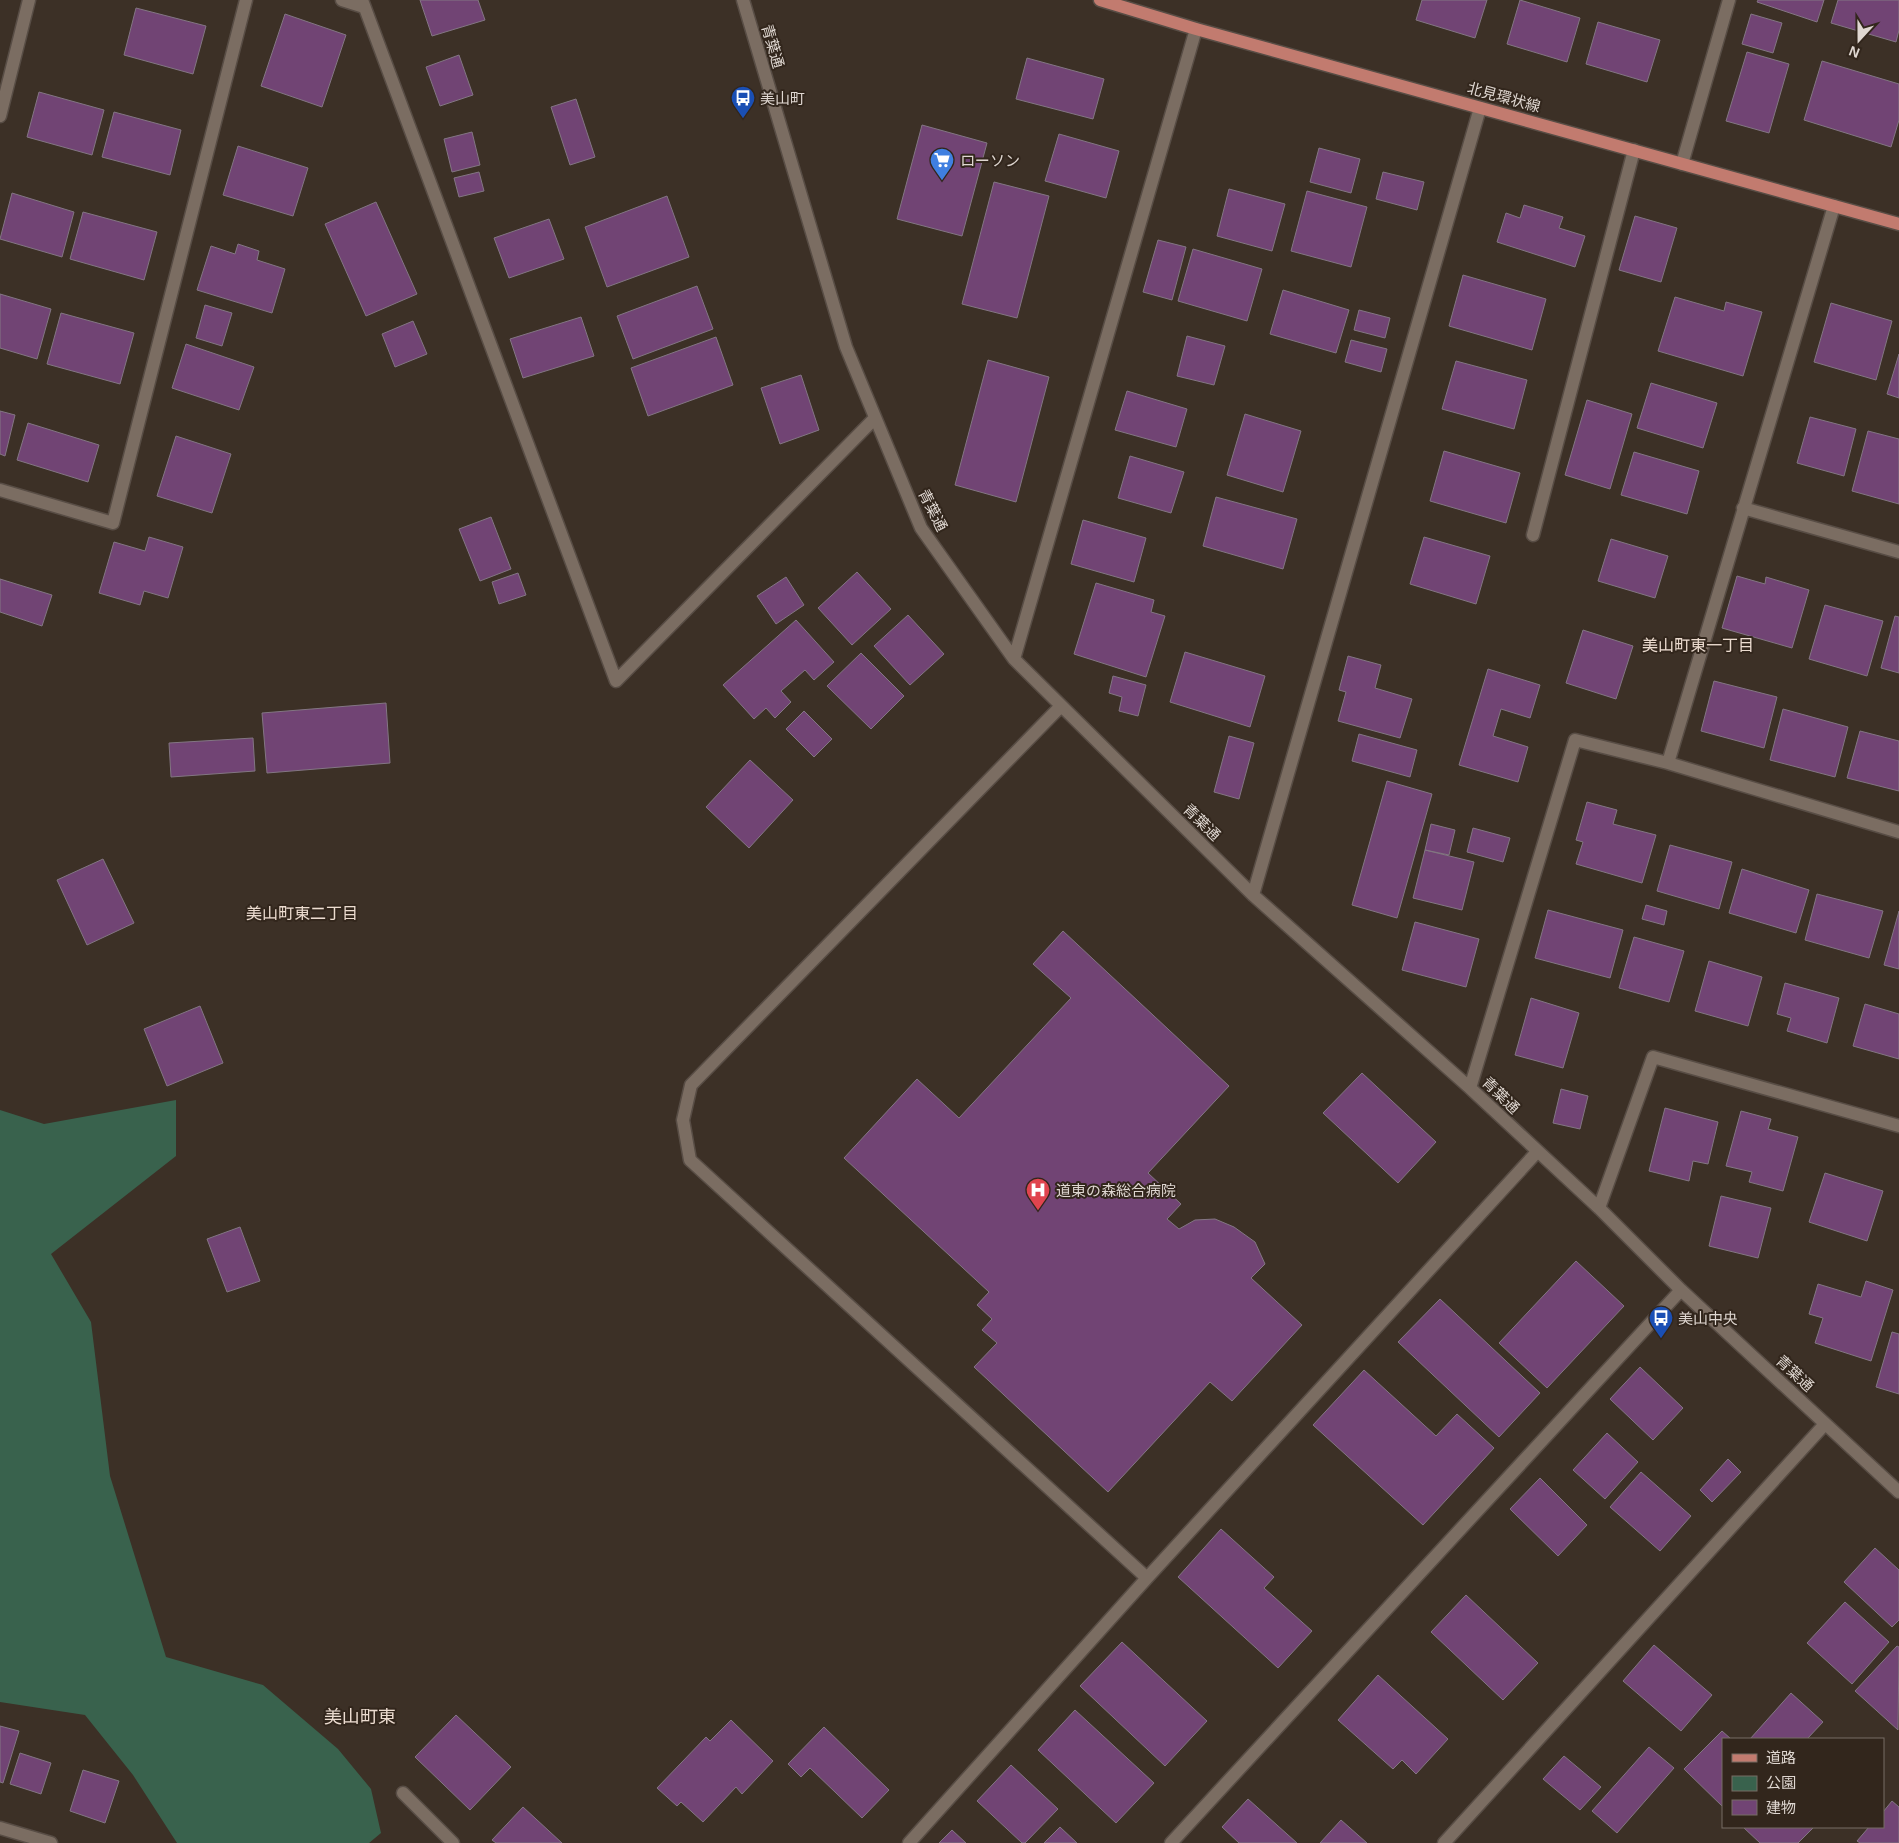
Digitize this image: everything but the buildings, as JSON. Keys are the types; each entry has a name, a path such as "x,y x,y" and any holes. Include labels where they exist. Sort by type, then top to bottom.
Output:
{"main road":[{"name":"北見環状線","path":"1100,0 1196,29 1899,224"}],"street":[{"path":"0,116 29,0"},
{"path":"0,490 113,523 246,0"},
{"path":"342,0 363,4 616,681 875,418"},
{"name":"青葉通","path":"743,0 846,347 875,418 921,528 1014,659 1253,894 1470,1088 1599,1208 1681,1290 1899,1492"},
{"path":"1682,164 1729,0"},
{"path":"1014,659 1196,29"},
{"path":"1253,894 1480,108"},
{"path":"1534,535 1634,150"},
{"path":"1668,763 1834,206"},
{"path":"1743,508 1899,552"},
{"path":"1061,706 691,1084 683,1120 690,1160 1147,1578"},
{"path":"1470,1088 1575,740 1668,763 1899,832"},
{"path":"1599,1208 1653,1057 1899,1126"},
{"path":"909,1843 1147,1578 1537,1152"},
{"path":"1171,1843 1681,1290"},
{"path":"1444,1843 1825,1424"},
{"path":"403,1793 453,1843"},
{"path":"0,1828 51,1843"}],"green space":[{"path":"176,1100 176,1156 51,1254 91,1322 110,1476 166,1657 263,1685 338,1749 371,1789 381,1833 369,1843 177,1843 133,1775 85,1715 0,1702 0,1110 44,1124"}],"place":[{"name":"美山町","path":"743,119"},
{"name":"ローソン","path":"942,181"},
{"name":"道東の森総合病院","path":"1038,1211"},
{"name":"美山中央","path":"1661,1339"}],"district":[{"name":"美山町東一丁目","path":"1698,645"},
{"name":"美山町東二丁目","path":"302,913"},
{"name":"美山町東","path":"360,1717"}]}
